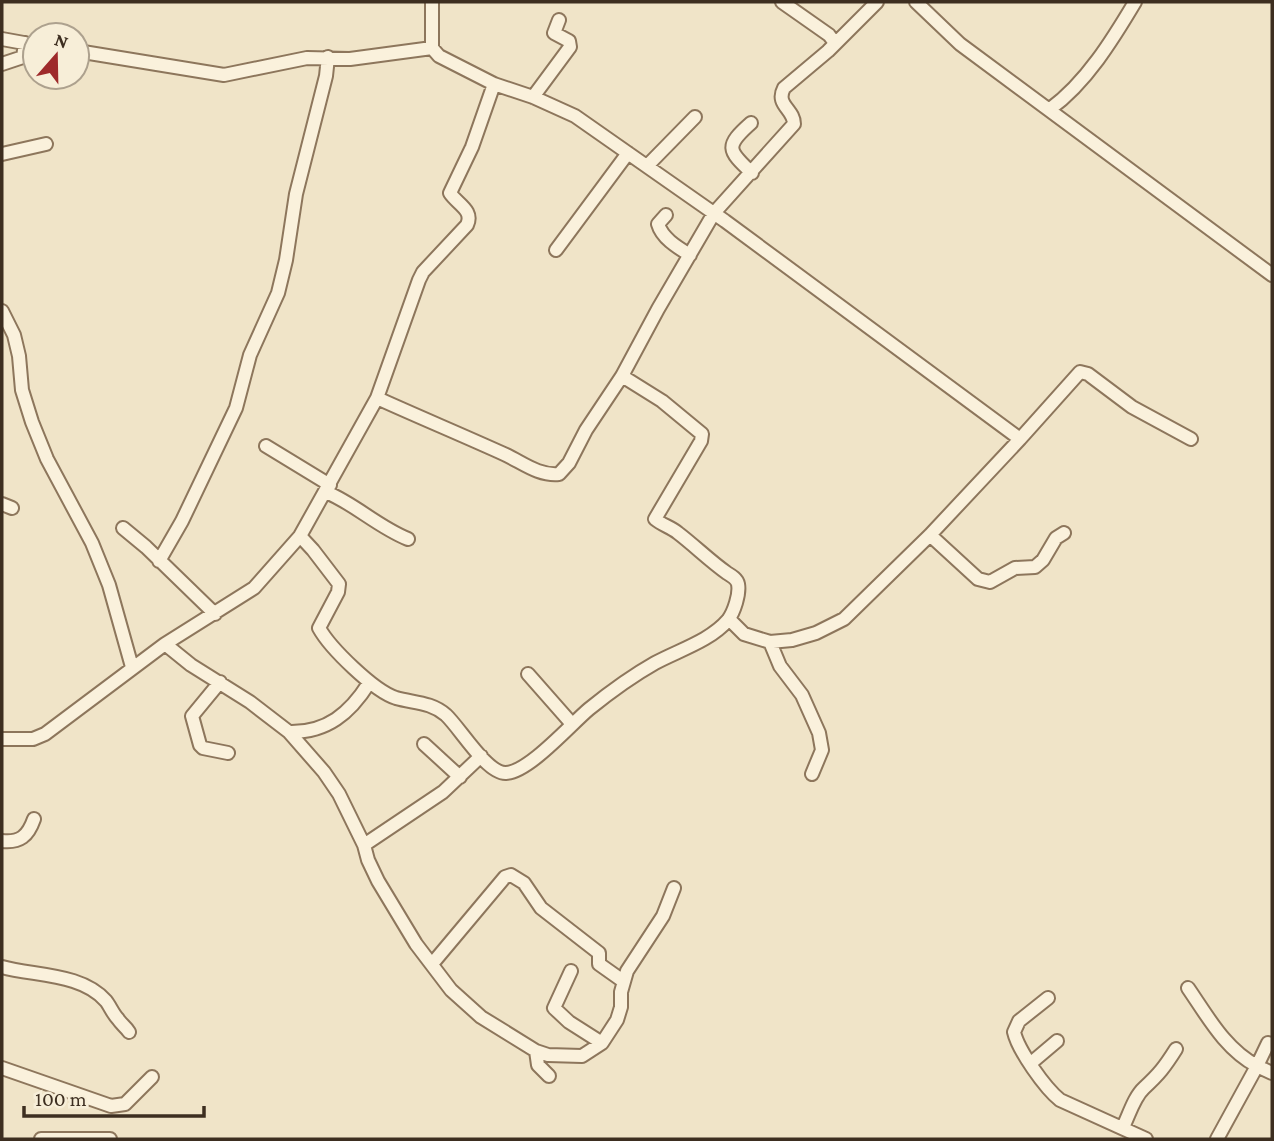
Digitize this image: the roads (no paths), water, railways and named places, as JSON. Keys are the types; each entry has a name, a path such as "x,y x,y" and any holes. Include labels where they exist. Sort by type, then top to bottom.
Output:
{"street":[{"path":"432,2 432,48 439,56 494,84 533,97 575,116 714,213 1020,439"},
{"path":"782,2 829,35 835,43"},
{"path":"377,398 536,471 550,475 559,474 569,463 586,430 622,376 714,213 794,124 794,118 781,101 780,95 784,88 877,2"},
{"path":"916,2 960,44 1272,275"},
{"path":"1050,109 1104,52 1135,2"},
{"path":"533,97 570,47 569,41 554,33 559,20"},
{"path":"2,40 21,43"},
{"path":"91,53 224,75 277,62 307,58 350,59 432,48"},
{"path":"159,561 178,529 236,408 250,355 278,293 286,260 291,215 326,76 328,57"},
{"path":"2,64 21,58"},
{"path":"2,739 33,739 45,734 132,667 254,588 300,536 377,398 423,272 470,219 469,213 450,193 471,147 494,84"},
{"path":"646,166 695,117"},
{"path":"751,123 732,142 731,149 735,158 752,173"},
{"path":"2,154 46,144"},
{"path":"556,250 628,153"},
{"path":"666,215 658,224 659,229 670,241 690,255"},
{"path":"2,311 14,335 22,390 32,422 47,459 92,543 108,585 132,667"},
{"path":"729,619 744,634 770,642 792,640 816,633 844,619 930,535 1080,372 1088,374 1132,407 1191,439"},
{"path":"300,536 339,583 338,592 319,629 369,683 394,697 437,708 494,770 506,773 514,771 535,758 604,697 705,637 729,619 737,597 738,581 704,557 676,531 656,519 701,442 702,434 662,401 622,376"},
{"path":"266,446 390,532 408,539"},
{"path":"122,528 215,614"},
{"path":"930,535 978,579 990,582 1015,568 1035,567 1043,560 1056,538 1064,533"},
{"path":"770,642 784,675 802,695 819,733 822,750 812,774"},
{"path":"165,644 191,665 266,713 289,732 324,772 339,794 378,881 410,933 451,990 467,1006 536,1051 548,1055 582,1056 602,1043 617,1020 626,971 663,916 674,888"},
{"path":"528,674 572,724"},
{"path":"220,682 194,712 192,720 203,748 228,753"},
{"path":"289,732 305,733 332,724 351,708 369,683"},
{"path":"424,744 460,777"},
{"path":"364,845 443,792 481,756"},
{"path":"2,841 18,841 26,835 34,819"},
{"path":"432,964 505,877 511,875 524,883 541,908 599,953 599,964 623,981"},
{"path":"2,967 52,976 91,989 105,1000 129,1032"},
{"path":"571,971 554,1007 557,1014 602,1043"},
{"path":"1188,988 1231,1048 1272,1073"},
{"path":"1048,998 1019,1021 1014,1032 1031,1063 1060,1100 1146,1139"},
{"path":"1031,1063 1056,1041"},
{"path":"1217,1139 1268,1043"},
{"path":"1123,1127 1137,1098 1160,1074 1176,1049"},
{"path":"536,1051 538,1065 549,1076"},
{"path":"2,1068 111,1106 125,1104 152,1077"},
{"path":"45,1139 110,1139"}]}
